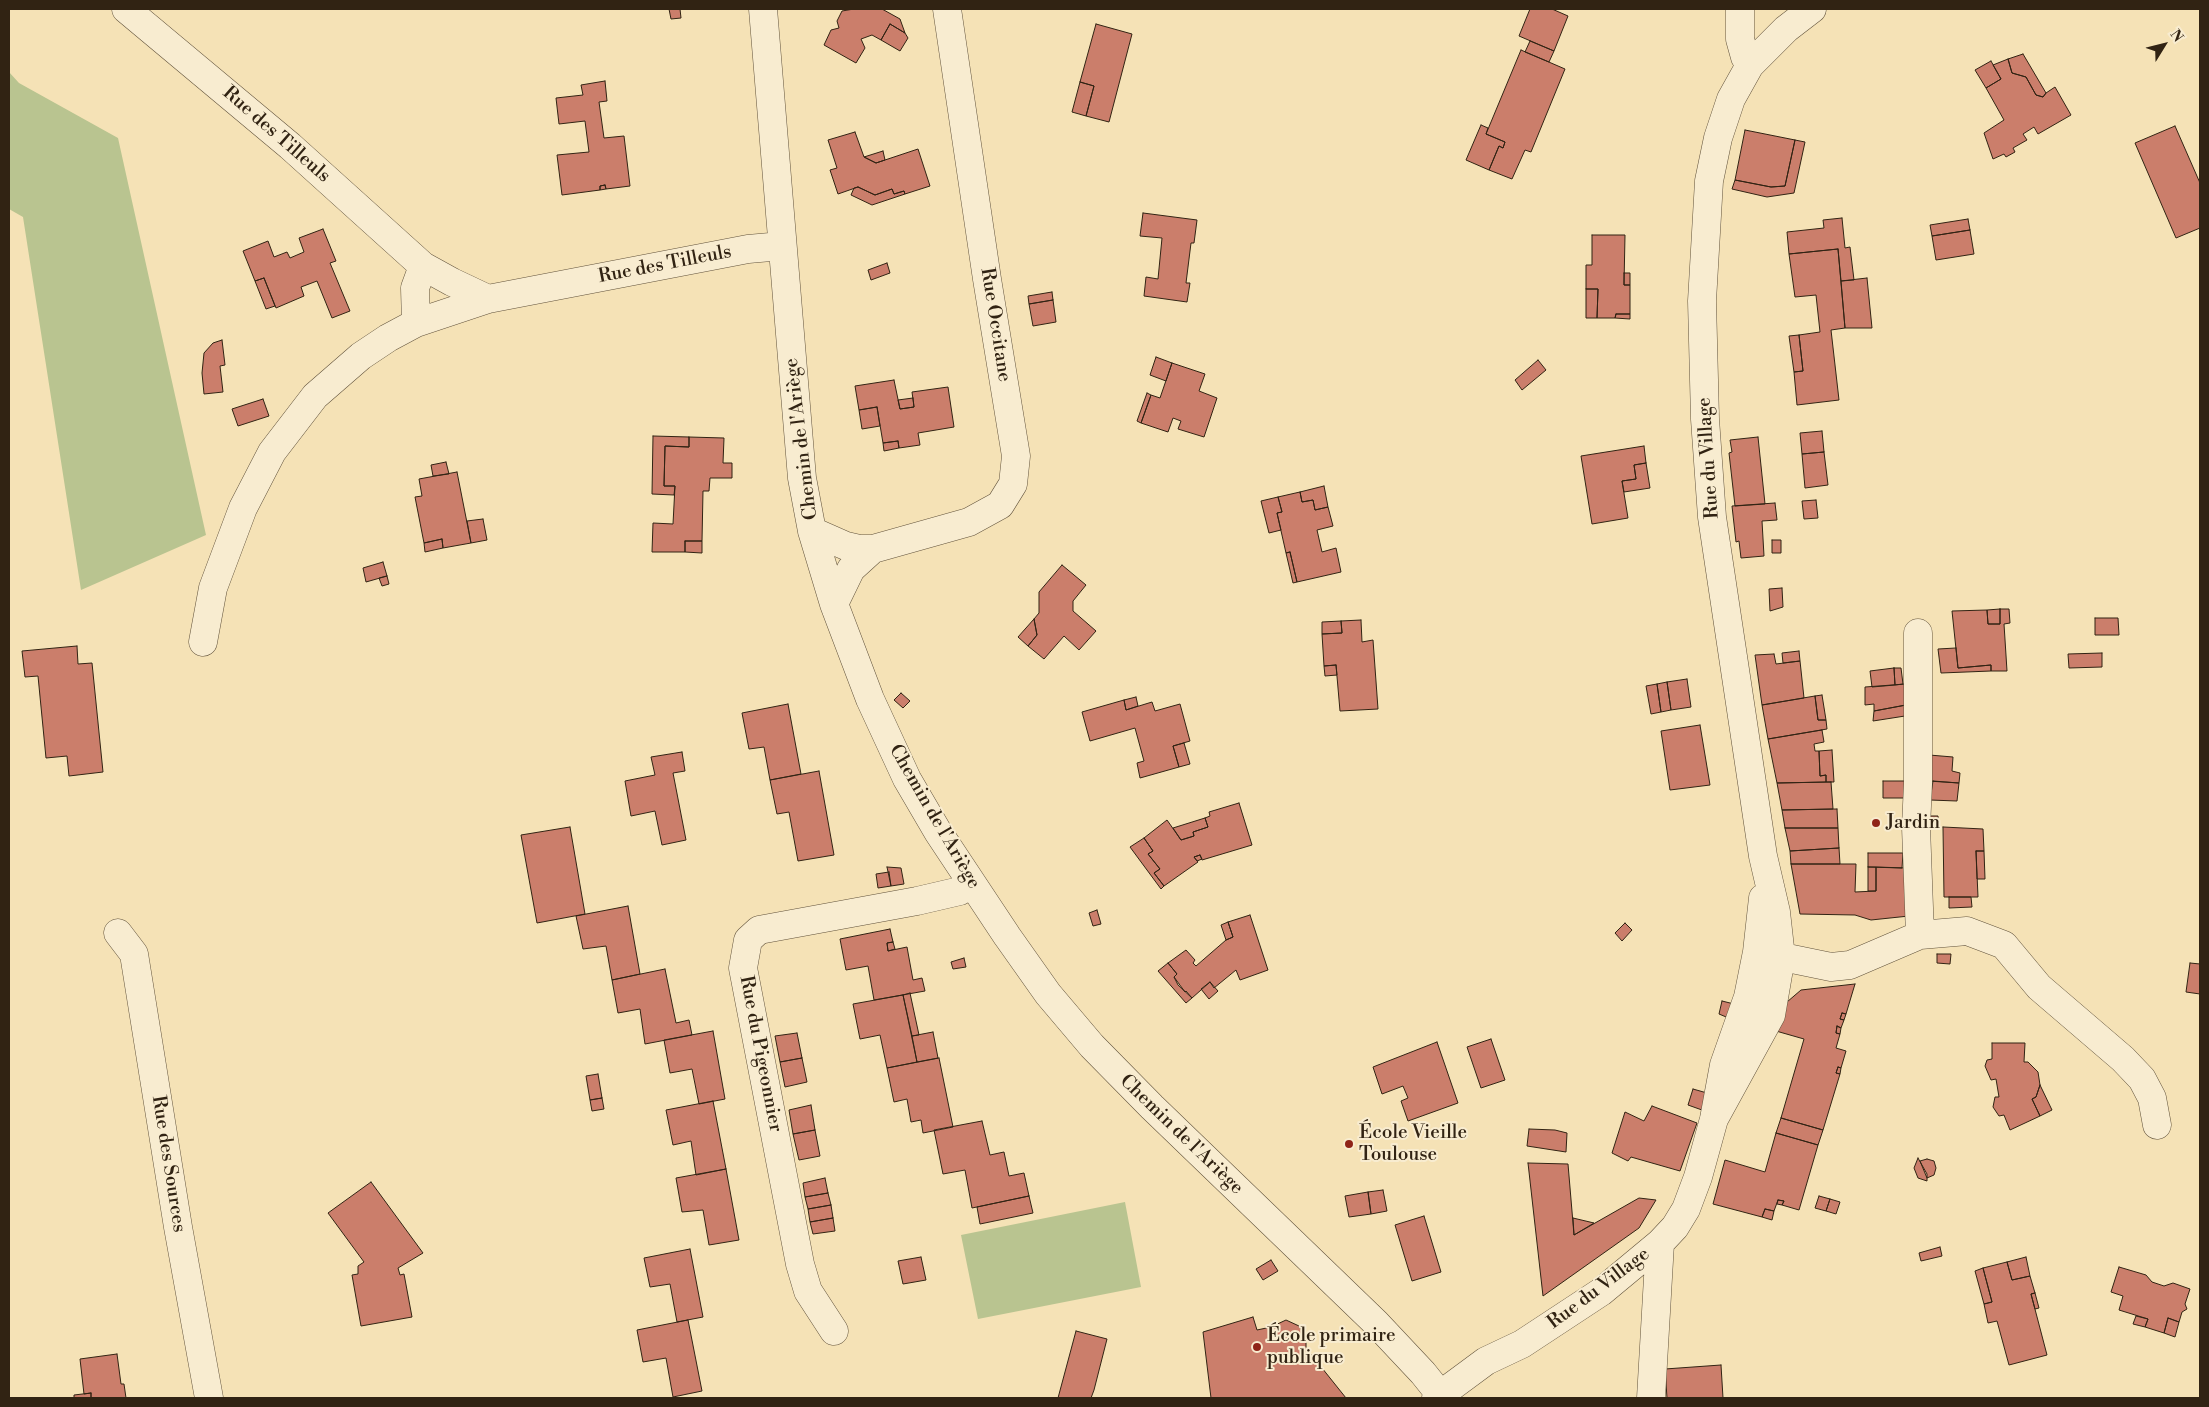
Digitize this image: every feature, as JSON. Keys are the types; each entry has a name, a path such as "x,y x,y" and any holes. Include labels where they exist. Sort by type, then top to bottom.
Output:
{"street":[{"name":"Rue des Tilleuls","path":"126,9 290,146 423,266 488,299"},
{"name":"Chemin de l'Ariège","path":"762,9 802,478 812,530 834,604 870,699 907,779 972,884 1048,994 1092,1046 1152,1107 1376,1323 1445,1397"},
{"name":"Rue Occitane","path":"812,530 846,546 859,549 874,549 969,522 1000,505 1013,484 1016,456 987,280 947,9"},
{"path":"1740,9 1740,39 1745,57 1750,65"},
{"name":"Rue du Village","path":"1445,1397 1486,1361 1522,1344 1602,1292 1660,1243 1675,1227 1686,1208 1698,1177 1714,1119 1770,1015 1769,955 1776,912 1763,856 1712,517 1705,419 1702,301 1709,181 1718,138 1731,99 1750,65 1786,29 1812,9"},
{"name":"Rue des Tilleuls","path":"203,642 213,588 243,508 272,452 315,396 361,356 388,338 416,323 488,299 748,249 782,246"},
{"path":"416,323 415,288 423,266"},
{"name":"Rue Occitane","path":"834,604 851,570 874,549"},
{"path":"1918,632 1918,784 1916,827 1920,935"},
{"name":"Rue du Pigeonnier","path":"834,1331 808,1291 800,1264 743,968 748,940 759,930 917,901 960,891 972,884"},
{"path":"1769,955 1831,967 1850,965 1920,935 1967,932 2004,945 2039,987 2124,1058 2142,1079 2152,1098 2157,1125"},
{"name":"Rue des Sources","path":"118,933 134,954 178,1227 209,1398"},
{"path":"1652,1398 1660,1243"}],"green space":[{"path":"9,72 19,83 118,138 206,535 81,590 23,217 9,209"},
{"path":"1125,1202 1141,1287 978,1319 961,1235"}],"building":[{"path":"669,9 680,9 681,18 671,19"},
{"path":"882,9 900,19 905,33 890,24 881,40 872,35 861,39 865,48 856,63 824,45 831,30 839,28 837,21 842,11"},
{"path":"1530,9 1552,9 1568,16 1554,51 1519,36"},
{"path":"890,24 905,33 908,38 900,51 881,40"},
{"path":"1096,24 1132,34 1109,122 1086,116 1094,86 1080,82"},
{"path":"1530,41 1554,51 1549,62 1525,52"},
{"path":"1521,50 1565,69 1531,152 1525,150 1512,179 1489,170 1499,146 1503,148 1505,142 1486,134"},
{"path":"2023,54 2046,93 2043,97 2036,95 2026,77 2012,73 2008,59"},
{"path":"2008,59 2012,73 2026,77 2036,95 2043,97 2055,87 2071,115 2038,134 2034,127 2023,134 2027,140 2013,148 2015,152 2006,157 2004,154 1993,159 1984,133 2004,120 1986,88 2001,79 1993,65"},
{"path":"1991,61 2001,79 1986,88 1975,70"},
{"path":"605,81 607,101 599,102 604,138 624,136 630,186 606,189 605,185 600,186 600,190 562,195 557,155 589,152 585,121 559,124 556,98 583,95 581,85"},
{"path":"1080,82 1094,86 1086,116 1072,112"},
{"path":"1481,125 1488,128 1486,134 1505,142 1503,148 1499,146 1489,170 1466,160"},
{"path":"2175,126 2200,183 2200,228 2176,238 2135,143"},
{"path":"1745,130 1795,140 1785,186 1771,187 1735,180"},
{"path":"855,132 864,157 876,163 918,149 930,186 905,194 904,191 894,194 892,189 875,195 858,187 838,194 830,170 837,168 828,140"},
{"path":"1795,140 1805,142 1794,193 1767,197 1732,189 1735,180 1771,187 1785,186"},
{"path":"883,151 885,160 876,163 864,157"},
{"path":"605,185 606,189 600,190 600,186"},
{"path":"858,187 875,195 892,189 894,194 904,191 905,194 872,205 851,195 854,188"},
{"path":"1143,213 1197,220 1194,243 1191,243 1186,283 1190,283 1187,302 1144,296 1146,277 1158,279 1162,238 1140,236"},
{"path":"1842,218 1845,248 1850,247 1854,280 1841,281 1838,249 1789,254 1787,232 1824,228 1823,220"},
{"path":"1968,219 1970,230 1932,236 1930,225"},
{"path":"323,229 336,261 330,263 350,311 332,318 317,281 301,287 304,296 276,308 264,278 255,281 243,251 268,241 274,257 287,252 290,258 304,252 299,238"},
{"path":"1970,230 1974,254 1936,260 1932,236"},
{"path":"1592,235 1625,235 1624,285 1630,285 1630,314 1616,314 1615,318 1597,318 1598,289 1586,289 1586,265 1592,265"},
{"path":"1838,249 1845,328 1831,330 1839,400 1797,405 1794,372 1803,371 1799,335 1820,332 1816,295 1795,297 1789,254"},
{"path":"887,263 890,273 871,280 868,270"},
{"path":"1624,273 1630,273 1630,285 1624,285"},
{"path":"264,278 275,306 266,309 255,281"},
{"path":"1867,278 1872,328 1845,328 1841,281"},
{"path":"1586,289 1598,289 1597,318 1586,318"},
{"path":"1052,292 1053,300 1029,304 1028,296"},
{"path":"1053,300 1056,322 1033,326 1029,304"},
{"path":"1616,314 1630,314 1630,319 1615,318"},
{"path":"1799,335 1803,371 1794,372 1789,336"},
{"path":"222,340 225,365 220,366 223,392 204,394 202,373 204,353 213,343"},
{"path":"1156,357 1172,363 1166,381 1150,375"},
{"path":"1538,360 1546,370 1522,390 1515,380"},
{"path":"1172,363 1205,374 1199,391 1217,398 1204,437 1178,429 1181,421 1173,418 1168,432 1141,423 1151,395 1160,398"},
{"path":"894,380 900,409 914,407 912,392 948,387 954,427 918,433 920,445 899,448 898,441 883,443 877,407 859,410 855,386"},
{"path":"1147,393 1151,395 1141,423 1137,421"},
{"path":"913,398 914,407 900,409 898,400"},
{"path":"263,399 269,416 238,426 232,409"},
{"path":"877,407 880,426 862,429 859,410"},
{"path":"1822,431 1824,452 1802,454 1800,433"},
{"path":"653,436 689,437 689,447 665,446 664,486 675,486 674,495 652,494"},
{"path":"689,437 724,438 723,463 732,463 732,478 710,478 709,491 703,491 702,541 685,541 685,552 652,552 653,523 673,524 675,486 664,486 665,446 689,447"},
{"path":"1758,437 1765,504 1735,506 1729,453 1732,452 1730,440"},
{"path":"898,441 899,448 884,451 883,443"},
{"path":"1644,446 1646,463 1634,465 1636,479 1622,481 1628,518 1592,524 1581,456"},
{"path":"1824,452 1828,485 1805,488 1802,454"},
{"path":"446,462 449,474 433,476 431,465"},
{"path":"1646,463 1650,488 1624,492 1622,481 1636,479 1634,465"},
{"path":"457,472 471,543 443,548 442,539 424,543 415,497 422,496 419,479"},
{"path":"1324,486 1328,507 1315,510 1313,500 1302,502 1300,492"},
{"path":"1300,492 1302,502 1313,500 1315,510 1328,507 1333,526 1317,530 1322,552 1336,548 1341,572 1297,582 1290,552 1286,553 1277,513 1282,512 1278,497"},
{"path":"1278,497 1282,512 1277,513 1281,530 1269,533 1261,501"},
{"path":"1816,500 1818,518 1804,519 1802,501"},
{"path":"1775,503 1777,520 1762,521 1764,556 1741,558 1739,541 1736,542 1732,506"},
{"path":"483,519 487,540 471,543 467,521"},
{"path":"442,539 443,548 425,552 424,543"},
{"path":"1772,540 1781,540 1781,553 1772,553"},
{"path":"685,541 702,541 702,553 685,552"},
{"path":"1290,552 1297,582 1293,583 1286,553"},
{"path":"383,562 387,576 366,582 363,568"},
{"path":"1062,565 1086,585 1073,601 1073,611 1096,631 1079,650 1064,636 1044,659 1028,646 1037,635 1034,619 1039,613 1039,592"},
{"path":"387,576 389,584 382,586 379,578"},
{"path":"1782,588 1783,607 1770,611 1769,589"},
{"path":"2000,609 2009,609 2010,623 2004,624 2007,671 1991,671 1991,665 1958,668 1952,611 1987,610 1988,624 2000,624"},
{"path":"2000,609 2000,624 1988,624 1987,610"},
{"path":"2095,618 2118,618 2119,635 2095,635"},
{"path":"1034,619 1037,635 1028,646 1018,637"},
{"path":"1361,620 1362,642 1373,640 1378,709 1340,711 1336,665 1324,666 1322,634 1342,633 1341,621"},
{"path":"1341,621 1342,633 1322,634 1322,622"},
{"path":"77,646 78,664 92,663 103,772 69,776 67,756 46,758 38,676 25,677 22,651"},
{"path":"1956,648 1958,668 1991,665 1991,671 1941,673 1938,649"},
{"path":"1799,651 1800,661 1783,663 1782,653"},
{"path":"2102,653 2102,667 2069,668 2068,654"},
{"path":"1774,654 1776,664 1800,661 1804,698 1762,705 1755,655"},
{"path":"1336,665 1337,675 1325,676 1324,666"},
{"path":"1894,668 1895,685 1872,687 1870,671"},
{"path":"1894,668 1901,668 1903,684 1895,685"},
{"path":"1687,679 1691,707 1671,710 1667,682"},
{"path":"1667,682 1671,710 1661,712 1657,684"},
{"path":"1657,684 1661,712 1651,714 1646,686"},
{"path":"1906,684 1906,705 1874,711 1874,704 1865,705 1865,687"},
{"path":"901,693 910,701 903,708 894,700"},
{"path":"1822,695 1826,720 1818,720 1815,696"},
{"path":"1815,696 1818,720 1826,720 1827,729 1768,739 1762,705"},
{"path":"1136,697 1138,706 1126,710 1124,700"},
{"path":"1124,700 1126,710 1152,702 1155,711 1180,704 1190,741 1173,746 1179,767 1140,778 1137,763 1144,761 1135,728 1090,741 1082,712"},
{"path":"788,704 801,774 770,780 764,747 749,749 742,713"},
{"path":"1906,705 1905,716 1873,721 1874,711"},
{"path":"1700,725 1710,785 1670,790 1661,731"},
{"path":"1822,730 1824,742 1814,744 1815,751 1819,751 1820,776 1826,775 1826,782 1777,783 1768,739"},
{"path":"1184,743 1190,764 1179,767 1173,746"},
{"path":"1832,750 1834,782 1826,782 1826,775 1820,776 1819,751"},
{"path":"682,752 685,771 673,773 686,840 662,845 655,811 631,816 625,781 655,775 651,757"},
{"path":"1929,755 1953,757 1952,771 1960,773 1959,783 1928,781"},
{"path":"819,771 834,855 798,861 789,812 777,814 770,780"},
{"path":"1883,781 1905,781 1904,798 1883,798"},
{"path":"1933,781 1959,783 1957,801 1930,800"},
{"path":"1831,782 1833,809 1782,810 1777,783"},
{"path":"1239,803 1252,845 1202,860 1200,855 1194,857 1198,862 1164,886 1154,873 1160,869 1148,854 1153,851 1144,838 1167,820 1181,840 1194,836 1193,832 1208,827 1205,818 1210,816 1209,812"},
{"path":"1837,809 1838,828 1785,828 1782,810"},
{"path":"1927,816 1938,816 1938,827 1927,827"},
{"path":"1205,818 1208,827 1193,832 1194,836 1181,840 1173,828"},
{"path":"570,827 585,914 537,923 521,835"},
{"path":"1943,827 1983,829 1984,851 1976,851 1978,897 1944,897"},
{"path":"1785,828 1838,828 1839,848 1790,851"},
{"path":"1144,838 1153,851 1148,854 1160,869 1154,873 1164,886 1161,889 1130,847"},
{"path":"1839,848 1840,864 1791,864 1790,851"},
{"path":"1976,851 1984,851 1985,879 1977,879"},
{"path":"1868,853 1903,853 1902,868 1868,867"},
{"path":"1200,855 1202,859 1197,861 1194,857"},
{"path":"1791,864 1856,864 1855,892 1876,891 1876,867 1906,868 1909,916 1871,920 1855,915 1800,914"},
{"path":"887,867 901,868 904,884 891,886"},
{"path":"1868,867 1876,867 1876,891 1868,891"},
{"path":"889,872 891,886 878,888 876,874"},
{"path":"1949,897 1971,897 1972,907 1949,908"},
{"path":"628,906 640,974 612,980 606,946 583,949 576,916"},
{"path":"1097,910 1101,924 1093,926 1089,913"},
{"path":"1250,915 1268,970 1240,980 1236,970 1214,988 1210,982 1192,998 1174,977 1177,974 1168,963 1186,950 1195,960 1193,963 1196,966 1226,940 1233,937 1228,922"},
{"path":"1228,922 1233,937 1226,940 1221,925"},
{"path":"1625,923 1632,930 1622,941 1615,933"},
{"path":"890,929 893,942 887,943 888,951 907,947 913,980 922,978 925,991 874,1000 868,966 846,970 840,939"},
{"path":"893,942 895,949 888,951 887,943"},
{"path":"1937,954 1951,954 1950,964 1937,963"},
{"path":"964,958 966,967 953,969 951,962"},
{"path":"1168,963 1177,974 1174,977 1178,985 1192,998 1186,1003 1158,971"},
{"path":"2190,963 2200,964 2200,994 2186,992"},
{"path":"665,969 676,1023 689,1020 692,1035 645,1044 640,1009 618,1013 612,980"},
{"path":"1210,982 1218,991 1209,999 1201,989"},
{"path":"1855,984 1846,1014 1842,1013 1840,1019 1844,1020 1841,1028 1837,1026 1836,1033 1840,1034 1836,1048 1846,1051 1841,1068 1838,1067 1836,1073 1840,1074 1823,1130 1781,1118 1804,1039 1776,1031 1787,1002 1801,990"},
{"path":"910,993 919,1035 912,1036 903,995"},
{"path":"903,995 917,1062 887,1068 880,1035 860,1039 853,1004"},
{"path":"1722,1001 1734,1004 1731,1019 1719,1014"},
{"path":"1842,1013 1846,1014 1844,1020 1840,1019"},
{"path":"1837,1026 1841,1028 1840,1034 1836,1033"},
{"path":"713,1031 725,1099 699,1104 692,1069 670,1073 664,1040"},
{"path":"933,1032 938,1058 917,1062 912,1036"},
{"path":"797,1033 802,1058 780,1062 775,1036"},
{"path":"1491,1039 1505,1080 1481,1088 1467,1047"},
{"path":"1437,1042 1458,1103 1408,1121 1401,1101 1408,1098 1403,1086 1382,1094 1373,1067"},
{"path":"1992,1043 2025,1043 2024,1062 2028,1062 2038,1072 2040,1085 2036,1097 2032,1099 2040,1116 2010,1130 2004,1115 1999,1116 1993,1107 1995,1097 1999,1097 1996,1079 1991,1080 1985,1066 1987,1060 1992,1059"},
{"path":"802,1058 807,1082 785,1087 780,1062"},
{"path":"939,1058 953,1127 923,1133 921,1120 911,1122 907,1099 894,1102 887,1068"},
{"path":"1838,1067 1841,1068 1840,1074 1836,1073"},
{"path":"598,1074 602,1098 590,1100 586,1076"},
{"path":"2040,1085 2052,1110 2040,1116 2032,1099 2036,1097"},
{"path":"1693,1089 1707,1093 1702,1110 1688,1105"},
{"path":"602,1098 604,1109 592,1111 590,1100"},
{"path":"713,1101 726,1169 696,1175 691,1141 673,1145 666,1110"},
{"path":"811,1105 815,1130 793,1134 789,1110"},
{"path":"1652,1106 1697,1123 1680,1171 1631,1157 1628,1161 1612,1153 1625,1112 1644,1121"},
{"path":"1781,1118 1823,1130 1818,1145 1776,1133"},
{"path":"982,1121 990,1155 1004,1152 1009,1176 1024,1173 1029,1196 972,1208 965,1170 943,1174 934,1130"},
{"path":"1529,1129 1555,1130 1567,1133 1566,1152 1527,1146"},
{"path":"815,1130 820,1156 799,1160 793,1134"},
{"path":"1776,1133 1818,1145 1799,1210 1782,1205 1784,1201 1778,1200 1774,1211 1765,1209 1762,1217 1713,1204 1725,1160 1765,1172"},
{"path":"1918,1158 1927,1174 1927,1181 1918,1178 1914,1168"},
{"path":"1927,1159 1934,1161 1936,1168 1934,1175 1927,1178 1920,1161"},
{"path":"1528,1163 1568,1164 1574,1235 1639,1198 1656,1200 1639,1228 1543,1296"},
{"path":"726,1169 739,1240 709,1245 703,1210 682,1212 676,1178"},
{"path":"825,1178 828,1193 805,1197 803,1183"},
{"path":"371,1182 423,1253 398,1268 400,1275 404,1274 412,1317 361,1326 352,1275 358,1274 358,1266 364,1262 328,1213"},
{"path":"1383,1190 1387,1211 1371,1214 1368,1192"},
{"path":"1368,1192 1371,1214 1349,1217 1345,1196"},
{"path":"828,1193 831,1205 808,1209 805,1197"},
{"path":"1029,1196 1033,1213 980,1224 977,1207"},
{"path":"1819,1196 1830,1199 1826,1211 1815,1208"},
{"path":"1830,1199 1840,1202 1836,1214 1826,1211"},
{"path":"1778,1200 1784,1201 1782,1205 1777,1204"},
{"path":"831,1205 833,1218 810,1222 808,1209"},
{"path":"1765,1209 1774,1211 1772,1220 1762,1217"},
{"path":"1424,1216 1441,1272 1412,1281 1395,1225"},
{"path":"833,1218 835,1231 813,1234 810,1222"},
{"path":"1573,1218 1594,1223 1574,1235"},
{"path":"1940,1247 1942,1256 1921,1261 1919,1253"},
{"path":"690,1249 703,1317 677,1322 670,1284 650,1287 644,1258"},
{"path":"921,1257 926,1280 903,1284 898,1261"},
{"path":"2026,1257 2030,1276 2012,1280 2007,1262"},
{"path":"1271,1260 1278,1271 1263,1280 1256,1269"},
{"path":"2007,1262 2012,1280 2030,1276 2035,1293 2031,1294 2047,1355 2009,1365 1997,1321 1988,1323 1984,1304 1992,1302 1983,1268"},
{"path":"2119,1267 2146,1275 2152,1282 2164,1286 2173,1283 2190,1289 2185,1304 2187,1309 2182,1312 2179,1322 2168,1318 2164,1333 2145,1327 2148,1319 2119,1310 2123,1296 2111,1292"},
{"path":"1983,1268 1992,1302 1984,1304 1975,1271"},
{"path":"2035,1293 2039,1308 2035,1309 2031,1294"},
{"path":"2136,1316 2148,1319 2145,1327 2133,1324"},
{"path":"1253,1317 1257,1330 1271,1327 1286,1320 1299,1326 1306,1338 1306,1348 1346,1398 1211,1398 1203,1332"},
{"path":"2168,1318 2179,1322 2175,1337 2164,1333"},
{"path":"688,1320 702,1391 673,1397 666,1358 643,1362 637,1330"},
{"path":"1076,1331 1107,1339 1094,1390 1091,1398 1058,1398"},
{"path":"117,1354 121,1384 124,1384 126,1398 91,1398 91,1393 84,1394 80,1359"},
{"path":"1721,1365 1723,1398 1667,1398 1665,1369"},
{"path":"91,1393 91,1398 74,1398 74,1395"}],"place":[{"name":"Jardin","path":"1876,823"},
{"name":"École Vieille Toulouse","path":"1349,1144"},
{"name":"École primaire publique","path":"1257,1347"}]}
